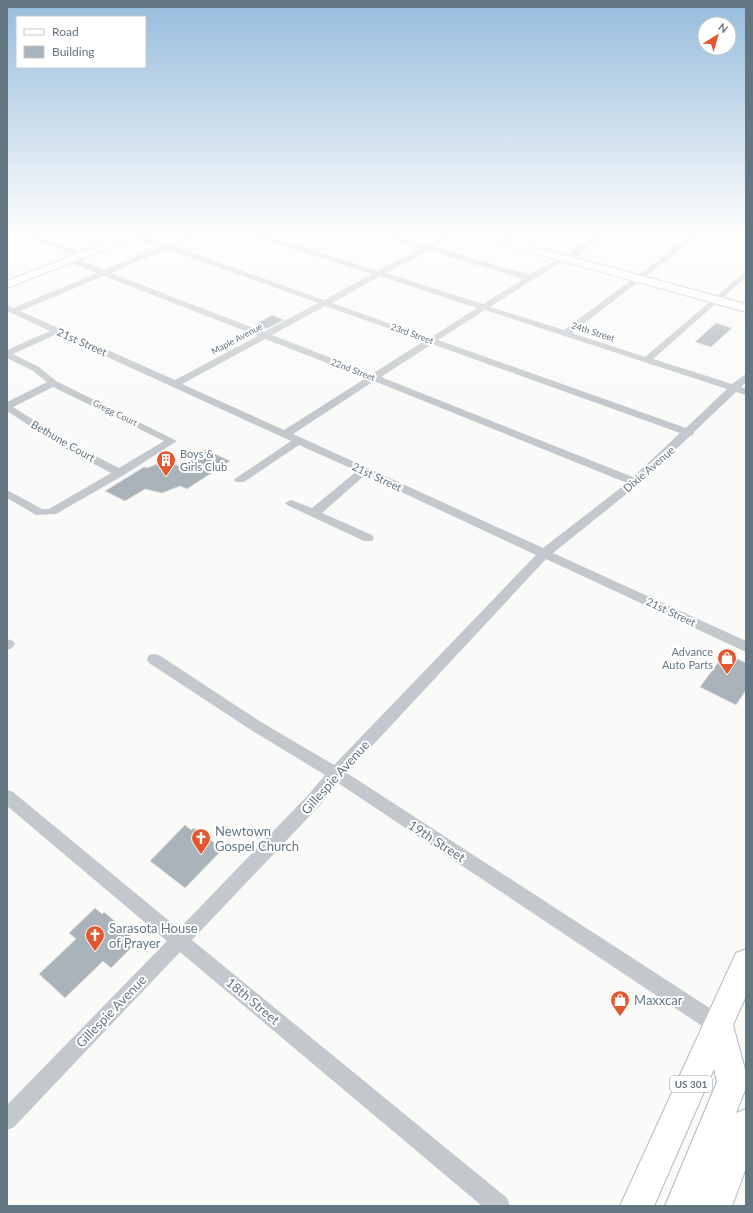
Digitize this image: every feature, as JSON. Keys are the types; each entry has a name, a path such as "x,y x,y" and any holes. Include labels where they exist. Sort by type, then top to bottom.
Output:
{"main road":[{"name":"US 301","path":"637,1206 746,963"},
{"path":"682,1206 733,1082 718,1025"},
{"path":"715,1206 746,1125"}],"street":[{"path":"10,309 63,289"},
{"name":"22nd Street","path":"144,289 635,482"},
{"name":"23rd Street","path":"286,289 689,432"},
{"name":"Maple Avenue","path":"175,384 352,289"},
{"name":"24th Street","path":"424,289 746,392"},
{"path":"286,434 514,289"},
{"path":"566,333 626,289"},
{"path":"670,289 746,308"},
{"path":"647,360 730,289"},
{"name":"21st Street","path":"10,309 286,434 746,647"},
{"path":"7,354 56,331"},
{"name":"Gregg Court","path":"7,354 36,369 53,384 172,441 120,473"},
{"name":"Dixie Avenue","path":"545,553 635,482 746,377"},
{"path":"7,407 53,384"},
{"name":"Bethune Court","path":"7,407 66,444 120,473"},
{"path":"240,480 299,440"},
{"path":"314,513 364,471"},
{"path":"7,493 40,513 48,513 120,473"},
{"path":"291,502 368,538"},
{"name":"Gillespie Avenue","path":"7,1120 152,967 180,941 316,798 336,774 545,553"},
{"name":"19th Street","path":"154,659 256,726 336,774 718,1025"},
{"name":"18th Street","path":"7,797 499,1206"}],"building":[{"path":"272,315 284,320 266,329 255,325"},
{"path":"716,323 732,328 711,347 695,342"},
{"name":"Boys & Girls Club","path":"206,450 230,461 187,489 180,486 162,493 145,489 125,501 105,491 144,467 147,468 162,462 181,466"},
{"name":"Advance Auto Parts","path":"725,653 746,663 746,690 736,705 700,687"},
{"name":"Newtown Gospel Church","path":"185,825 191,830 194,828 223,849 185,888 150,861"},
{"name":"Sarasota House of Prayer","path":"95,908 102,914 104,912 131,935 128,938 135,944 111,968 103,961 65,998 39,974 76,939 69,933"}],"place":[{"name":"Boys & Girls Club","path":"166,477"},
{"name":"Advance Auto Parts","path":"727,675"},
{"name":"Newtown Gospel Church","path":"201,855"},
{"name":"Sarasota House of Prayer","path":"95,952"},
{"name":"Maxxcar","path":"620,1017"}]}
